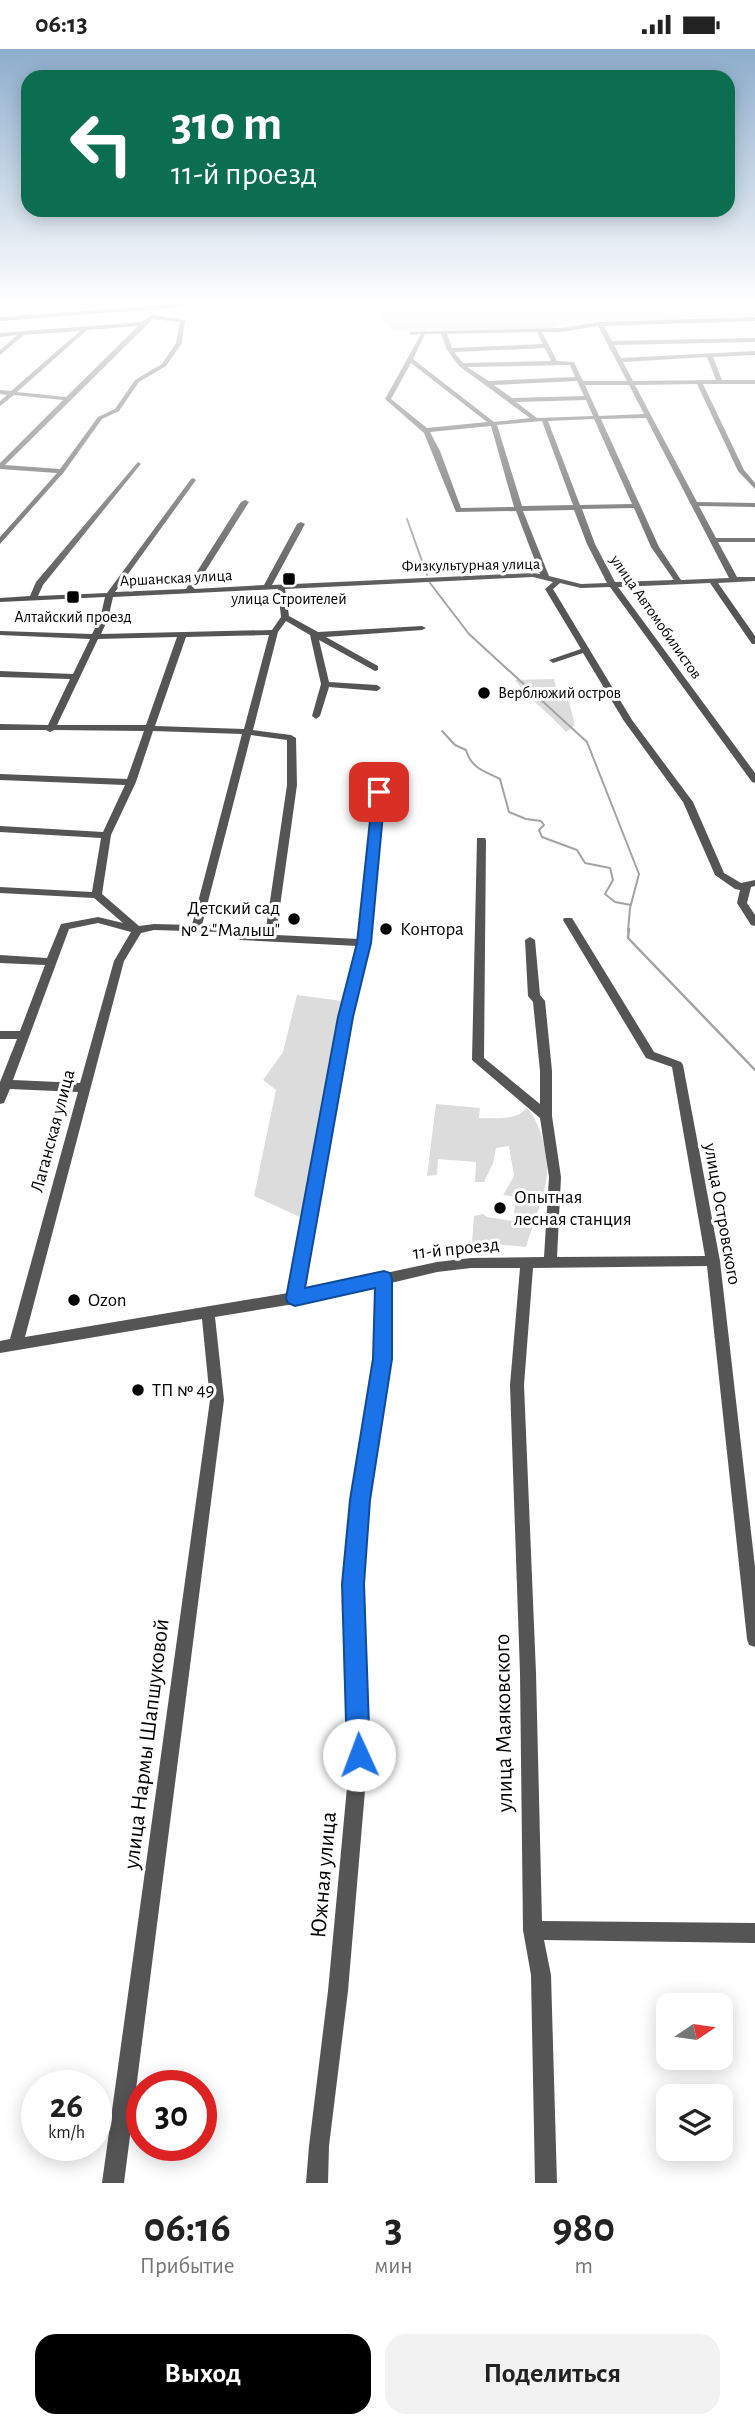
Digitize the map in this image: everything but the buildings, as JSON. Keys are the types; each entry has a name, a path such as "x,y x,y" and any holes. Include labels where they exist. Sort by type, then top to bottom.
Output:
{"street":[{"path":"0,467 65,401"},
{"path":"0,542 62,471 100,418 117,410 123,401"},
{"path":"390,401 426,430 449,494 459,510 637,506"},
{"path":"463,401 494,425 519,510 545,576"},
{"path":"511,401 539,419"},
{"path":"590,401 656,547 679,582"},
{"path":"641,401 734,579"},
{"path":"708,401 741,471 755,487"},
{"path":"426,430 539,419 649,415"},
{"name":"улица Автомобилистов","path":"539,419 591,544 612,585 755,780"},
{"path":"32,600 39,583 138,464"},
{"path":"0,467 62,471"},
{"path":"50,729 95,637 111,591 193,480"},
{"path":"189,591 245,502"},
{"path":"696,504 755,505"},
{"path":"267,587 300,524"},
{"path":"714,540 755,540"},
{"name":"Физкультурная улица","path":"354,583 545,576 557,582 581,586 755,579"},
{"path":"712,580 755,642"},
{"path":"557,582 549,589 628,721 688,803 720,875 747,885 742,903 755,923"},
{"name":"Аршанская улица","path":"0,600 354,583"},
{"path":"196,928 274,632 285,617 281,586"},
{"path":"285,617 375,668"},
{"path":"314,635 422,628"},
{"path":"0,633 95,637 274,632"},
{"path":"314,635 325,684 316,716"},
{"path":"97,895 106,835 131,782 182,636"},
{"path":"553,660 586,650"},
{"path":"0,674 75,677"},
{"path":"325,684 377,688"},
{"path":"0,727 150,728 249,732 290,737 292,785 270,937"},
{"path":"0,777 131,782"},
{"path":"295,1298 346,1017 364,943 379,792"},
{"path":"0,829 106,835"},
{"path":"481,840 478,1060 546,1116"},
{"path":"0,890 97,895 137,930"},
{"path":"0,1100 65,926 99,920 137,930 154,927 221,929 241,937 364,943"},
{"name":"улица Островского","path":"568,920 650,1055 677,1065 713,1261 755,1639"},
{"name":"Лаганская улица","path":"16,1345 119,961 137,930"},
{"path":"530,940 534,996 539,1001 546,1116 555,1177 550,1262"},
{"path":"0,959 50,962"},
{"path":"0,1035 23,1035"},
{"path":"5,1084 85,1088"},
{"name":"11-й проезд","path":"0,1347 295,1298 471,1263 713,1261"},
{"name":"улица Маяковского","path":"527,1262 517,1385 528,1673 533,1930 541,1975 546,2183"},
{"name":"Южная улица","path":"317,2183 338,1991 359,1755 353,1584 360,1500 383,1359 384,1279"},
{"name":"улица Нармы Шапшуковой","path":"113,2183 217,1400 208,1312"},
{"path":"533,1930 755,1933"}],"shaded area":[{"path":"554,679 557,692 568,698 575,725 566,732 515,680"},
{"path":"297,995 342,1001 302,1218 254,1196 276,1090 263,1080 283,1052"},
{"path":"436,1104 480,1108 479,1118 511,1117 527,1108 532,1115 544,1143 547,1173 526,1247 472,1242 474,1216 483,1214 513,1221 516,1197 503,1195 514,1176 509,1146 496,1148 493,1163 484,1182 475,1182 476,1162 438,1159 437,1175 427,1176"}],"waterway":[{"path":"407,519 427,575"},
{"path":"430,583 469,634 587,742 639,874 631,905"},
{"path":"442,731 455,745 466,750 475,765 500,779 509,812 526,819 541,821 544,825 539,830 542,837 577,850 585,863 610,868 613,880 605,894 615,902 631,905"},
{"path":"628,931 631,905"},
{"path":"629,929 628,938 755,1070"}],"place":[{"name":"улица Строителей","path":"289,579"},
{"name":"Алтайский проезд","path":"73,597"},
{"name":"Верблюжий остров","path":"484,693"},
{"name":"Детский сад № 2 \"Малыш\"","path":"294,919"},
{"name":"Контора","path":"386,929"},
{"name":"Опытная лесная станция","path":"500,1208"},
{"name":"Ozon","path":"74,1300"},
{"name":"ТП № 49","path":"138,1390"}],"route":[{"path":"359,1755 353,1584 360,1500 383,1359 384,1279 295,1298 346,1017 364,943 379,792"}]}
